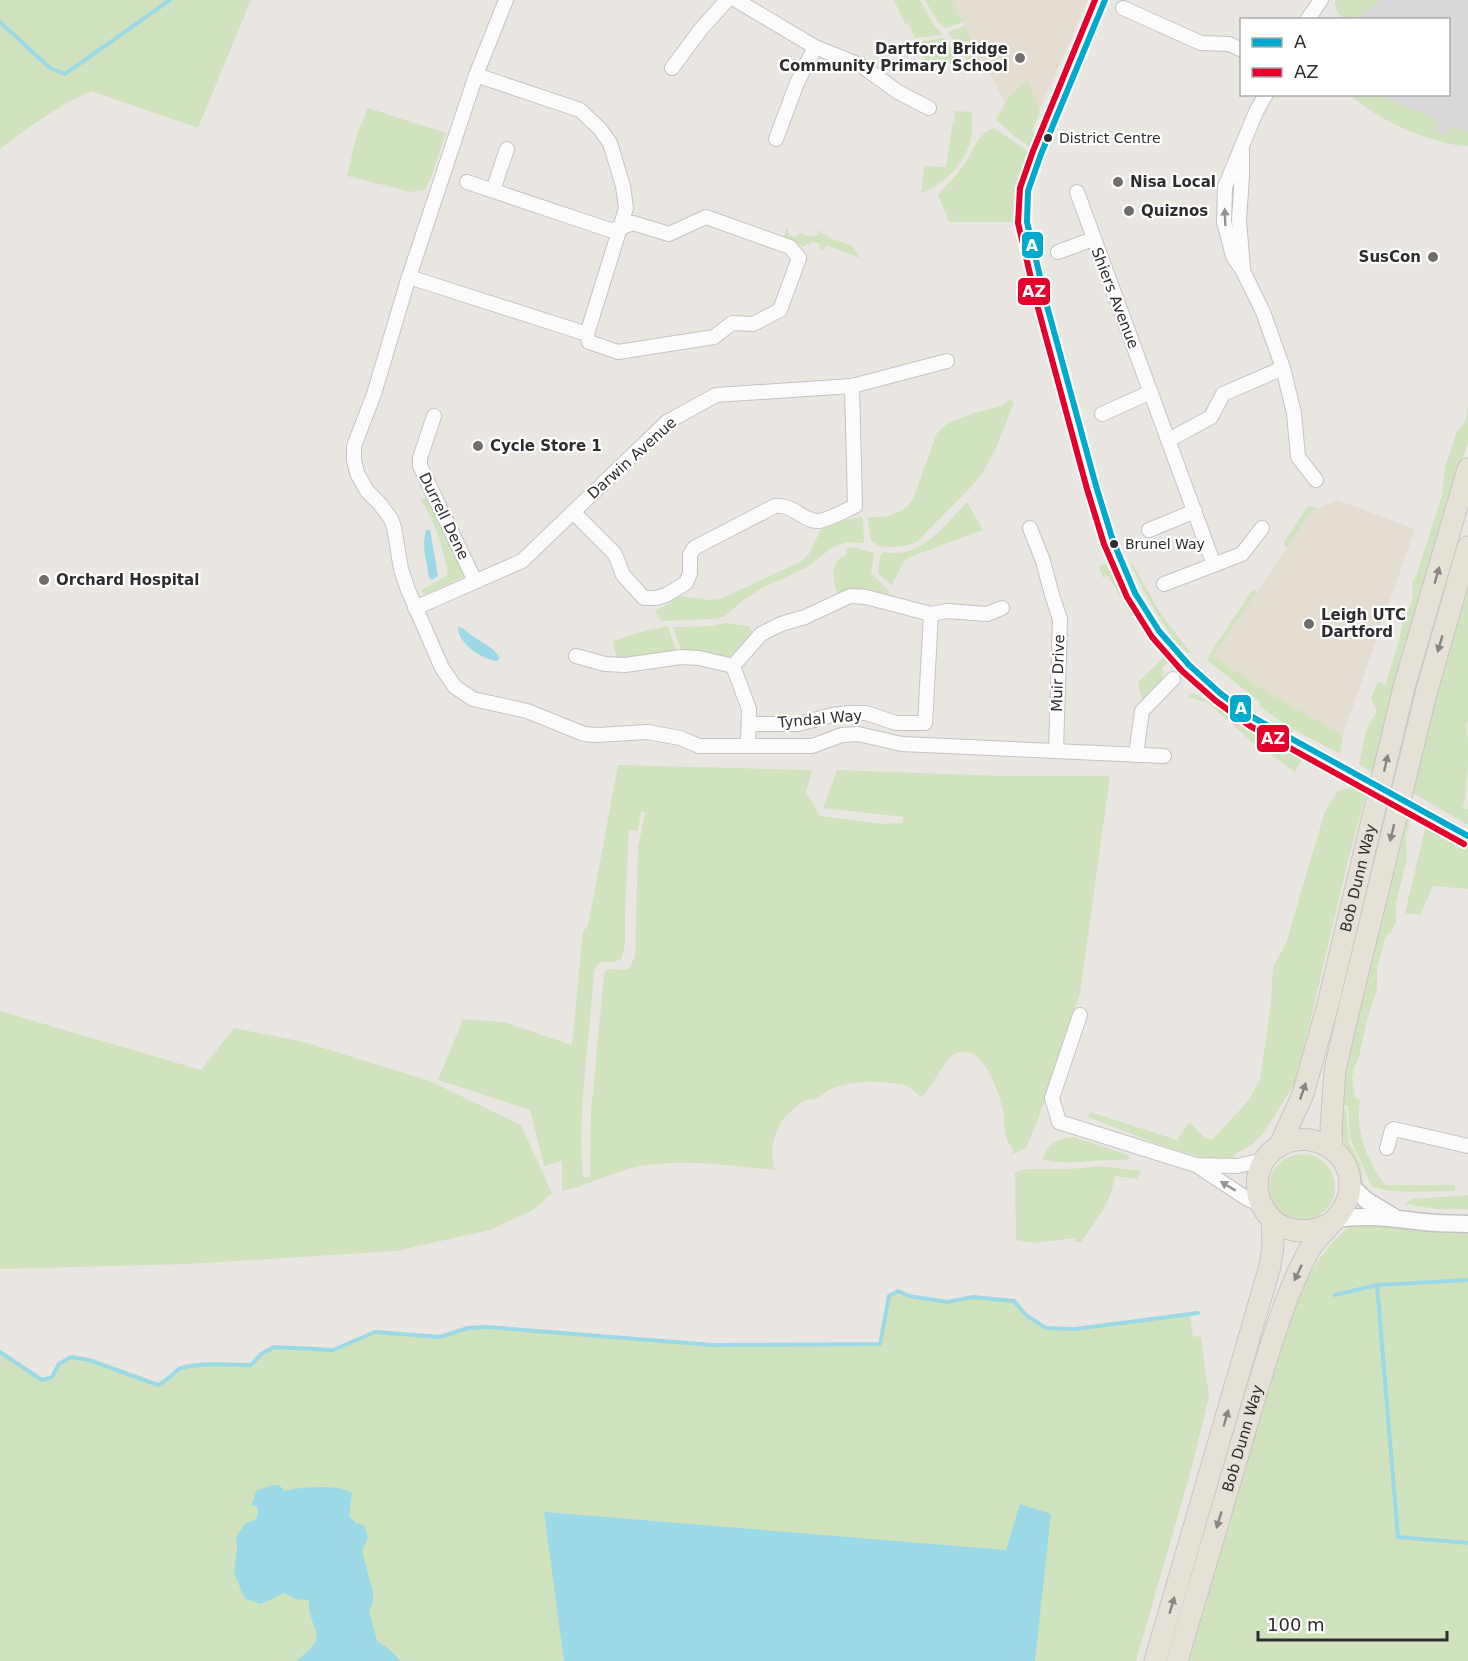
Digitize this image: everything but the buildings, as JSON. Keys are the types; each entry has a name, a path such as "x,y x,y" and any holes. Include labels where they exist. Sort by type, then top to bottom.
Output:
{"main road":[{"name":"Bob Dunn Way","path":"1280,1145 1303,1094 1328,1004 1404,687 1468,470"},
{"name":"Bob Dunn Way","path":"1332,1148 1335,1070 1427,690 1468,547"},
{"path":"1307,1139 1320,1142 1332,1148 1346,1165 1350,1185 1349,1197 1344,1209 1333,1222 1316,1231 1300,1232 1286,1228 1267,1212 1257,1190 1258,1174 1264,1161 1280,1145 1293,1140 1307,1139"},
{"name":"Bob Dunn Way","path":"1155,1661 1270,1266 1273,1247 1267,1212"},
{"name":"Bob Dunn Way","path":"1177,1661 1276,1327 1298,1272 1312,1246 1333,1222"}],"street":[{"path":"506,0 476,75 409,277 374,394 354,446 354,460 362,484 386,512 394,527 401,570 415,608 448,679 473,699 527,711 584,734 648,732 680,738 699,746 812,746 842,735 858,734 902,744 1164,756"},
{"path":"672,68 701,29 728,0"},
{"path":"736,0 815,46 862,66 898,92 929,108"},
{"path":"1308,18 1321,0"},
{"path":"1123,8 1201,43 1229,44 1240,49"},
{"path":"776,139 797,83 815,46"},
{"path":"467,182 610,231 620,228 633,223 669,234 706,217 790,247 799,258 782,308 772,316 753,324 732,323 714,337 618,352 589,342 587,334 620,228 626,208 623,186 610,143 600,129 580,110 476,75"},
{"path":"1265,96 1242,145 1239,220 1243,271 1263,312 1283,368 1294,413 1298,457 1316,480"},
{"path":"492,190 507,149"},
{"path":"1077,192 1093,239"},
{"name":"Shiers Avenue","path":"1058,252 1093,239 1214,565"},
{"path":"409,277 587,334"},
{"name":"Darwin Avenue","path":"415,608 522,561 667,422 716,395 852,386 947,361"},
{"path":"1169,440 1211,417 1223,394 1283,368"},
{"path":"573,512 615,554 623,575 640,595 649,599 666,595 686,583 690,573 690,555 694,548 775,506 790,507 815,521 855,506 852,386"},
{"path":"1102,414 1151,392"},
{"name":"Durrell Dene","path":"434,416 420,458 420,466 475,581"},
{"path":"1149,530 1195,511"},
{"name":"Muir Drive","path":"1030,528 1043,561 1060,619 1056,751"},
{"path":"1164,584 1242,554 1262,528"},
{"path":"734,666 760,634 781,624 805,617 850,596 866,597 931,614 947,611 987,614 1002,609"},
{"name":"Tyndal Way","path":"749,724 798,724 849,713 866,713 896,723 925,723 931,614"},
{"path":"576,656 606,664 625,665 681,657 699,658 734,666"},
{"path":"734,666 749,709 748,746"},
{"path":"1136,755 1142,711 1173,679"},
{"path":"1080,1016 1052,1098 1059,1122 1196,1165 1267,1212"},
{"path":"1387,1148 1394,1129 1468,1146"},
{"path":"1196,1165 1237,1166 1264,1161"},
{"path":"1350,1185 1366,1200 1395,1217"},
{"path":"1333,1222 1354,1216 1395,1217 1428,1222 1468,1224"}],"shaded area":[{"name":"Dartford Bridge Community Primary School","path":"951,0 1088,0 1039,111 1027,81 1005,102 985,65 976,55 971,37"},
{"path":"1367,0 1468,0 1468,139 1457,138 1413,124 1361,96 1450,96 1450,18 1359,18"},
{"name":"Leigh UTC Dartford","path":"1337,500 1415,529 1343,735 1264,690 1213,656 1312,511"}],"green space":[{"path":"0,0 251,0 198,128 91,91 44,117 0,149"},
{"path":"894,0 920,0 934,25 943,35 915,38 908,23 905,24"},
{"path":"925,0 951,0 963,22 945,28 937,21"},
{"path":"1335,0 1380,0 1365,14 1365,5 1361,16 1358,18 1343,17 1338,13"},
{"path":"965,26 976,55 989,72 968,63 948,32"},
{"path":"945,38 952,49 955,62 932,71 916,46 917,42"},
{"path":"1027,80 1040,112 1032,132 1037,134 1032,148 996,120 1005,102"},
{"path":"1351,96 1379,96 1431,116 1436,120 1434,131 1447,135 1450,127 1468,132 1468,146 1454,145 1422,136 1389,121"},
{"path":"368,108 446,133 425,190 411,192 347,176 357,134"},
{"path":"954,111 972,112 972,134 966,154 950,175 936,186 921,193 924,166 946,167 953,121 955,123"},
{"path":"994,128 1031,153 1023,171 1016,222 949,222 938,195 965,164 982,135"},
{"path":"787,227 789,235 795,237 801,233 811,237 818,235 817,230 832,239 851,245 860,258 826,245 824,250 819,248 820,244 811,241 810,245 806,244 805,247 783,239"},
{"path":"1010,399 1014,402 997,446 986,467 972,486 917,542 899,547 887,547 871,541 868,519 894,514 909,504 913,499 937,433 948,423 1002,406"},
{"path":"1468,401 1468,441 1374,774 1359,764 1366,730 1377,711 1371,698 1378,681 1386,685 1403,618 1412,602 1412,583 1417,574 1442,495 1445,467 1456,434 1466,420"},
{"path":"429,495 465,576 425,595 421,590 448,575 438,536 421,500"},
{"path":"967,502 983,530 910,557 904,561 892,585 878,574 880,555 883,552 897,553 920,546 940,531"},
{"path":"1308,506 1318,508 1312,511 1287,547 1284,546 1284,542"},
{"path":"863,518 864,543 848,542 833,547 806,568 762,588 724,617 661,621 655,610 679,596 720,599 800,562 809,553 824,527 842,520"},
{"path":"853,547 874,553 871,573 890,592 886,597 854,588 837,593 835,566 846,555 847,548"},
{"path":"1106,563 1109,572 1117,570 1139,615 1172,659 1162,668 1161,683 1142,701 1138,682 1164,657 1136,615 1131,615 1108,576 1103,578 1099,566"},
{"path":"1132,563 1162,616 1192,654 1176,641 1167,629 1141,586"},
{"path":"1468,581 1468,760 1463,808 1468,809 1468,825 1411,792"},
{"path":"1253,589 1257,592 1213,656 1264,690 1343,735 1340,754 1289,727 1260,707 1260,702 1208,661 1209,655"},
{"path":"726,623 749,626 752,632 739,650 730,657 682,652 673,627 710,626"},
{"path":"668,626 676,651 617,659 613,641"},
{"path":"1193,693 1218,707 1222,704 1253,729 1303,758 1295,772 1251,741 1208,703 1188,697"},
{"path":"618,765 812,770 806,792 820,816 883,824 902,823 904,817 823,808 837,770 1002,776 1110,776 1080,994 1038,1120 1026,1148 1010,1155 1014,1150 1006,1138 1003,1110 990,1075 973,1054 961,1052 949,1058 923,1097 904,1085 867,1082 840,1086 816,1099 802,1102 785,1117 774,1138 775,1170 704,1163 668,1163 632,1168 562,1191 562,1161 544,1166 530,1110 438,1080 463,1019 504,1022 572,1045 583,931 588,926","holes":["641,812 645,812 638,848 635,956 630,968 608,969 604,973 591,1113 590,1177 583,1177 583,1100 594,971 601,962 615,962 622,958 625,943 629,830 638,831"]},
{"path":"1351,787 1366,794 1296,1082 1264,1132 1253,1144 1235,1154 1235,1161 1218,1160 1161,1145 1088,1117 1090,1112 1177,1140 1189,1122 1205,1138 1213,1139 1248,1101 1260,1080 1271,1003 1273,967 1286,943 1325,811 1338,791"},
{"path":"1407,816 1411,817 1406,836 1407,859 1396,904 1396,922 1391,933 1385,937 1377,968 1377,990 1352,1078 1355,1097 1360,1100 1359,1122 1364,1145 1373,1167 1386,1185 1455,1185 1455,1191 1408,1192 1372,1187 1350,1138 1348,1106 1340,1106 1348,1058"},
{"path":"1426,825 1468,847 1468,889 1433,886 1420,915 1405,913"},
{"path":"0,1011 201,1070 234,1028 304,1042 430,1081 521,1125 552,1193 533,1210 490,1230 396,1251 188,1264 3,1269 0,1268"},
{"path":"1341,1109 1346,1109 1349,1142 1361,1165 1363,1184 1385,1207 1361,1184 1342,1138"},
{"path":"1074,1137 1128,1155 1130,1158 1128,1160 1073,1162 1042,1159 1054,1143"},
{"path":"1295,1154 1309,1154 1321,1159 1330,1168 1335,1187 1333,1200 1326,1211 1309,1220 1295,1220 1283,1215 1274,1206 1269,1194 1269,1180 1274,1168 1283,1159"},
{"path":"1101,1166 1141,1171 1137,1179 1115,1176 1106,1204 1081,1242 1075,1242 1075,1238 1034,1243 1016,1240 1015,1172 1026,1169"},
{"path":"1468,1195 1468,1209 1437,1209 1405,1204 1412,1199"},
{"path":"1375,1221 1468,1234 1468,1661 1189,1661 1291,1309 1309,1275 1334,1241 1354,1224"},
{"path":"898,1291 909,1296 947,1302 973,1297 1014,1301 1026,1315 1046,1328 1075,1329 1190,1314 1193,1336 1201,1337 1209,1397 1191,1470 1136,1661 0,1661 0,1352 42,1380 52,1377 59,1364 71,1357 89,1360 158,1385 179,1369 188,1366 250,1365 261,1354 274,1347 333,1350 375,1332 440,1337 468,1328 487,1327 713,1345 880,1344 889,1296"}],"water":[{"path":"426,530 430,530 438,576 432,580 429,578 425,554"},
{"path":"458,627 463,628 488,646 500,658 497,661 491,660 472,650 462,639"},
{"path":"279,1485 285,1491 329,1487 352,1493 349,1516 356,1523 364,1525 368,1537 362,1551 373,1592 373,1602 369,1611 377,1641 401,1661 295,1661 314,1645 316,1638 309,1611 309,1600 298,1600 284,1593 261,1604 245,1599 234,1573 236,1537 245,1524 256,1519 257,1506 251,1506 256,1491"},
{"path":"1020,1504 1051,1514 1035,1661 564,1661 544,1512 1006,1550"}],"waterway":[{"path":"0,22 50,68 65,74 170,0"},
{"path":"1335,1295 1377,1285 1468,1280"},
{"path":"1377,1285 1398,1537 1468,1543"},
{"path":"0,1352 42,1380 52,1377 59,1364 71,1357 89,1360 158,1385 179,1369 188,1366 251,1365 261,1354 274,1347 333,1350 375,1332 440,1337 468,1328 487,1327 713,1345 880,1344 889,1296 898,1291 909,1296 947,1302 973,1297 1014,1301 1026,1315 1046,1328 1075,1329 1198,1313"}],"transit line":[{"name":"AZ","path":"1095,0 1020,188 1018,223 1038,308 1087,489 1104,544 1127,597 1152,637 1182,671 1216,701 1250,726 1464,844"},
{"name":"A","path":"1105,0 1041,154 1028,191 1027,222 1047,306 1096,486 1113,541 1135,593 1159,631 1189,665 1221,694 1254,718 1468,836"}],"place":[{"name":"Dartford Bridge Community Primary School","path":"1020,58"},
{"name":"District Centre","path":"1048,138"},
{"name":"Nisa Local","path":"1118,182"},
{"name":"Quiznos","path":"1129,211"},
{"name":"SusCon","path":"1433,257"},
{"name":"Cycle Store 1","path":"478,446"},
{"name":"Brunel Way","path":"1114,544"},
{"name":"Orchard Hospital","path":"44,580"},
{"name":"Leigh UTC Dartford","path":"1309,624"}]}
